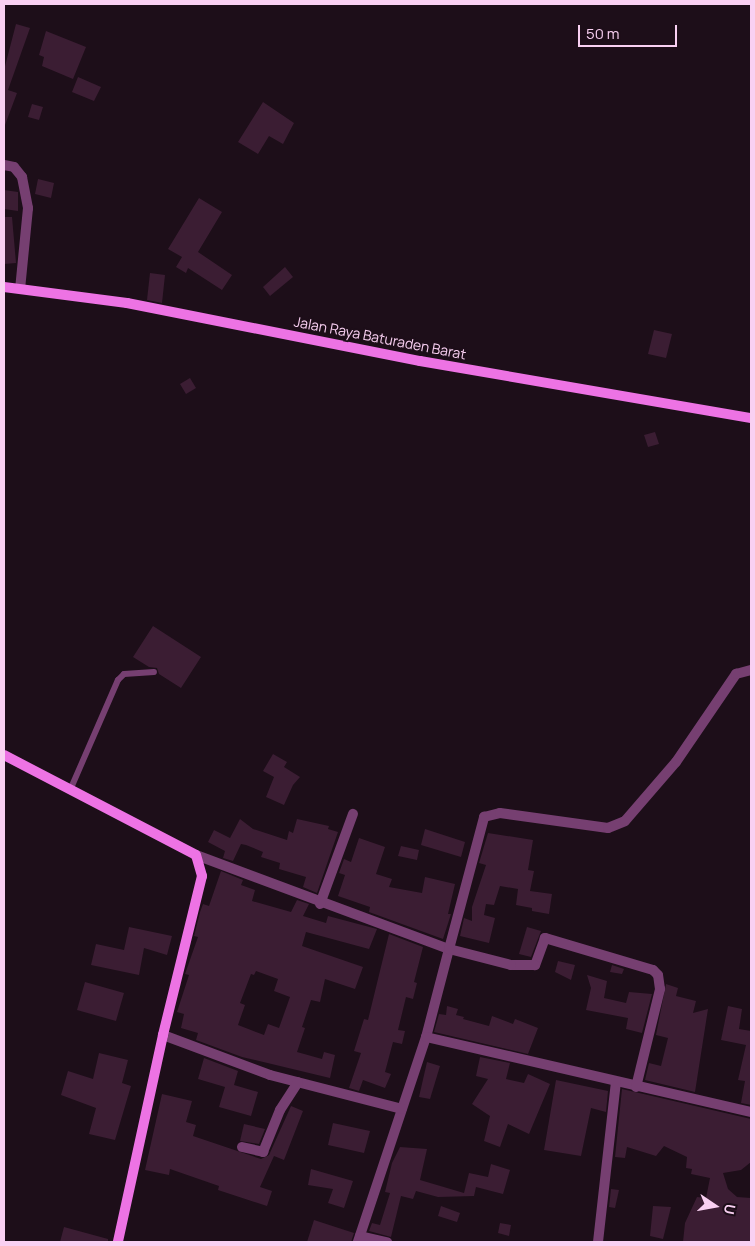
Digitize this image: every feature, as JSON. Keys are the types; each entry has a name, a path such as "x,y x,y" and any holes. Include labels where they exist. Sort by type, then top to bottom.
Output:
{"street":[{"path":"4,165 14,167 22,177 28,208 20,289"},
{"name":"Jalan Raya Baturaden Barat","path":"4,287 127,303 420,361 751,418"},
{"path":"387,1242 359,1239 426,1037 484,817 500,813 608,828 625,821 676,762 736,674 751,670"},
{"path":"4,755 196,855 320,904 449,949 511,966 535,965 545,938 653,970 658,975 660,989 636,1087"},
{"path":"320,904 353,814"},
{"path":"118,1242 163,1035 202,876 196,855"},
{"path":"163,1035 298,1082 402,1109"},
{"path":"426,1037 751,1112"},
{"path":"242,1147 263,1152 280,1110 298,1082"},
{"path":"598,1242 616,1082"}],"lane":[{"path":"70,788 118,680 124,674 154,672"}],"building":[{"path":"16,24 30,28 8,90 17,93 5,125 4,70"},
{"path":"46,31 86,47 73,79 42,66 44,57 39,55"},
{"path":"78,77 101,87 94,101 72,92"},
{"path":"263,102 294,123 283,144 269,136 258,154 238,142"},
{"path":"32,104 43,107 39,120 28,117"},
{"path":"38,179 54,183 51,198 35,194"},
{"path":"4,190 18,192 18,211 4,209"},
{"path":"199,198 222,212 198,252 232,275 222,290 188,268 186,273 176,267 182,257 168,249"},
{"path":"4,217 12,217 16,263 4,264"},
{"path":"285,267 293,277 270,296 263,287"},
{"path":"150,273 165,275 162,303 147,300"},
{"path":"654,330 672,334 666,358 648,354"},
{"path":"190,378 196,388 186,394 180,384"},
{"path":"655,432 659,444 648,447 644,435"},
{"path":"153,626 201,657 181,688 159,674 157,668 149,667 133,657"},
{"path":"273,754 287,762 284,767 300,777 293,785 284,805 266,797 274,777 263,771"},
{"path":"240,819 253,829 287,840 289,831 293,833 297,819 329,826 328,829 338,832 317,893 303,887 306,877 279,869 280,863 261,857 263,852 246,845 241,844 233,861 223,858 225,851 208,842 214,830 230,838"},
{"path":"425,829 465,842 461,857 421,845"},
{"path":"488,833 533,840 528,870 534,871 530,891 552,894 549,914 532,911 532,908 516,905 518,889 500,886 494,905 486,904 484,915 495,918 489,943 460,936 464,918 472,921 472,907 486,865 479,863"},
{"path":"359,838 385,847 376,874 392,879 389,887 422,893 425,877 455,884 448,914 451,914 443,939 369,912 370,907 338,896 345,875 339,873 344,859 351,862"},
{"path":"401,846 419,850 417,860 398,856"},
{"path":"221,871 243,880 241,885 255,890 252,901 291,912 297,900 309,904 303,916 326,923 328,916 377,929 369,949 306,932 302,946 363,967 355,989 325,979 320,1002 311,1000 302,1027 305,1028 297,1052 322,1059 324,1052 335,1055 330,1078 242,1057 196,1040 198,1033 181,1028 184,1014 177,1012 189,975 185,974 198,937 194,936 200,912 203,904 209,906","holes":["256,971 278,979 274,991 290,997 279,1028 268,1024 264,1035 238,1025 245,1005 240,1003 251,974 254,975"]},
{"path":"129,927 172,936 167,955 144,948 139,975 91,965 96,944 124,950"},
{"path":"527,927 541,931 531,957 519,954"},
{"path":"389,934 423,947 414,982 417,983 413,999 406,997 398,1030 405,1031 402,1044 393,1042 385,1072 391,1074 385,1088 363,1080 359,1091 349,1088 361,1053 354,1051 364,1019 368,1020"},
{"path":"558,961 575,965 571,980 555,972"},
{"path":"612,965 624,969 622,974 610,972"},
{"path":"587,975 607,981 604,998 626,1003 629,992 652,994 642,1033 626,1029 628,1018 586,1010 591,988"},
{"path":"85,982 124,993 116,1021 77,1010"},
{"path":"666,984 678,988 676,996 696,1001 693,1013 708,1009 695,1092 645,1080 649,1063 661,1066 668,1038 656,1035"},
{"path":"447,1006 458,1009 456,1015 464,1017 463,1019 489,1026 492,1016 513,1024 515,1019 538,1028 528,1054 434,1032 439,1014 446,1015"},
{"path":"728,1006 742,1009 739,1029 751,1031 751,1105 741,1103 745,1081 738,1080 746,1045 721,1040"},
{"path":"99,1053 128,1060 122,1083 131,1086 115,1140 89,1134 96,1108 61,1095 68,1071 93,1079"},
{"path":"480,1057 510,1063 506,1079 524,1083 528,1074 550,1084 529,1134 508,1124 500,1147 484,1141 490,1116 472,1104 488,1079 476,1076"},
{"path":"204,1058 238,1071 234,1085 258,1092 251,1116 219,1107 225,1087 198,1079"},
{"path":"427,1062 440,1066 430,1099 419,1097"},
{"path":"556,1080 608,1091 606,1112 591,1108 581,1156 544,1150"},
{"path":"622,1089 751,1119 751,1162 741,1170 723,1173 728,1189 737,1197 751,1198 751,1242 683,1242 685,1223 697,1197 706,1198 710,1178 691,1174 692,1169 686,1168 687,1157 664,1146 656,1156 627,1147 625,1158 615,1157"},
{"path":"162,1094 192,1101 186,1122 196,1125 193,1136 261,1159 269,1155 291,1106 303,1111 284,1160 274,1156 260,1187 272,1191 267,1206 218,1190 219,1186 170,1169 169,1175 145,1170"},
{"path":"333,1123 370,1131 364,1153 328,1145"},
{"path":"244,1124 265,1129 259,1144 240,1141"},
{"path":"400,1147 427,1149 420,1180 464,1193 469,1173 488,1177 491,1164 510,1170 503,1194 476,1187 474,1196 438,1197 416,1191 413,1199 401,1196 391,1237 369,1231 372,1223 380,1225 390,1193 385,1192 392,1163"},
{"path":"311,1169 353,1181 344,1208 328,1203 333,1189 308,1185"},
{"path":"611,1189 619,1190 615,1208 609,1207"},
{"path":"441,1206 460,1213 457,1222 438,1216"},
{"path":"653,1206 671,1207 663,1239 650,1236"},
{"path":"314,1220 354,1233 351,1242 307,1242"},
{"path":"500,1223 511,1225 509,1236 498,1233"},
{"path":"64,1227 108,1239 108,1242 60,1242"}]}
